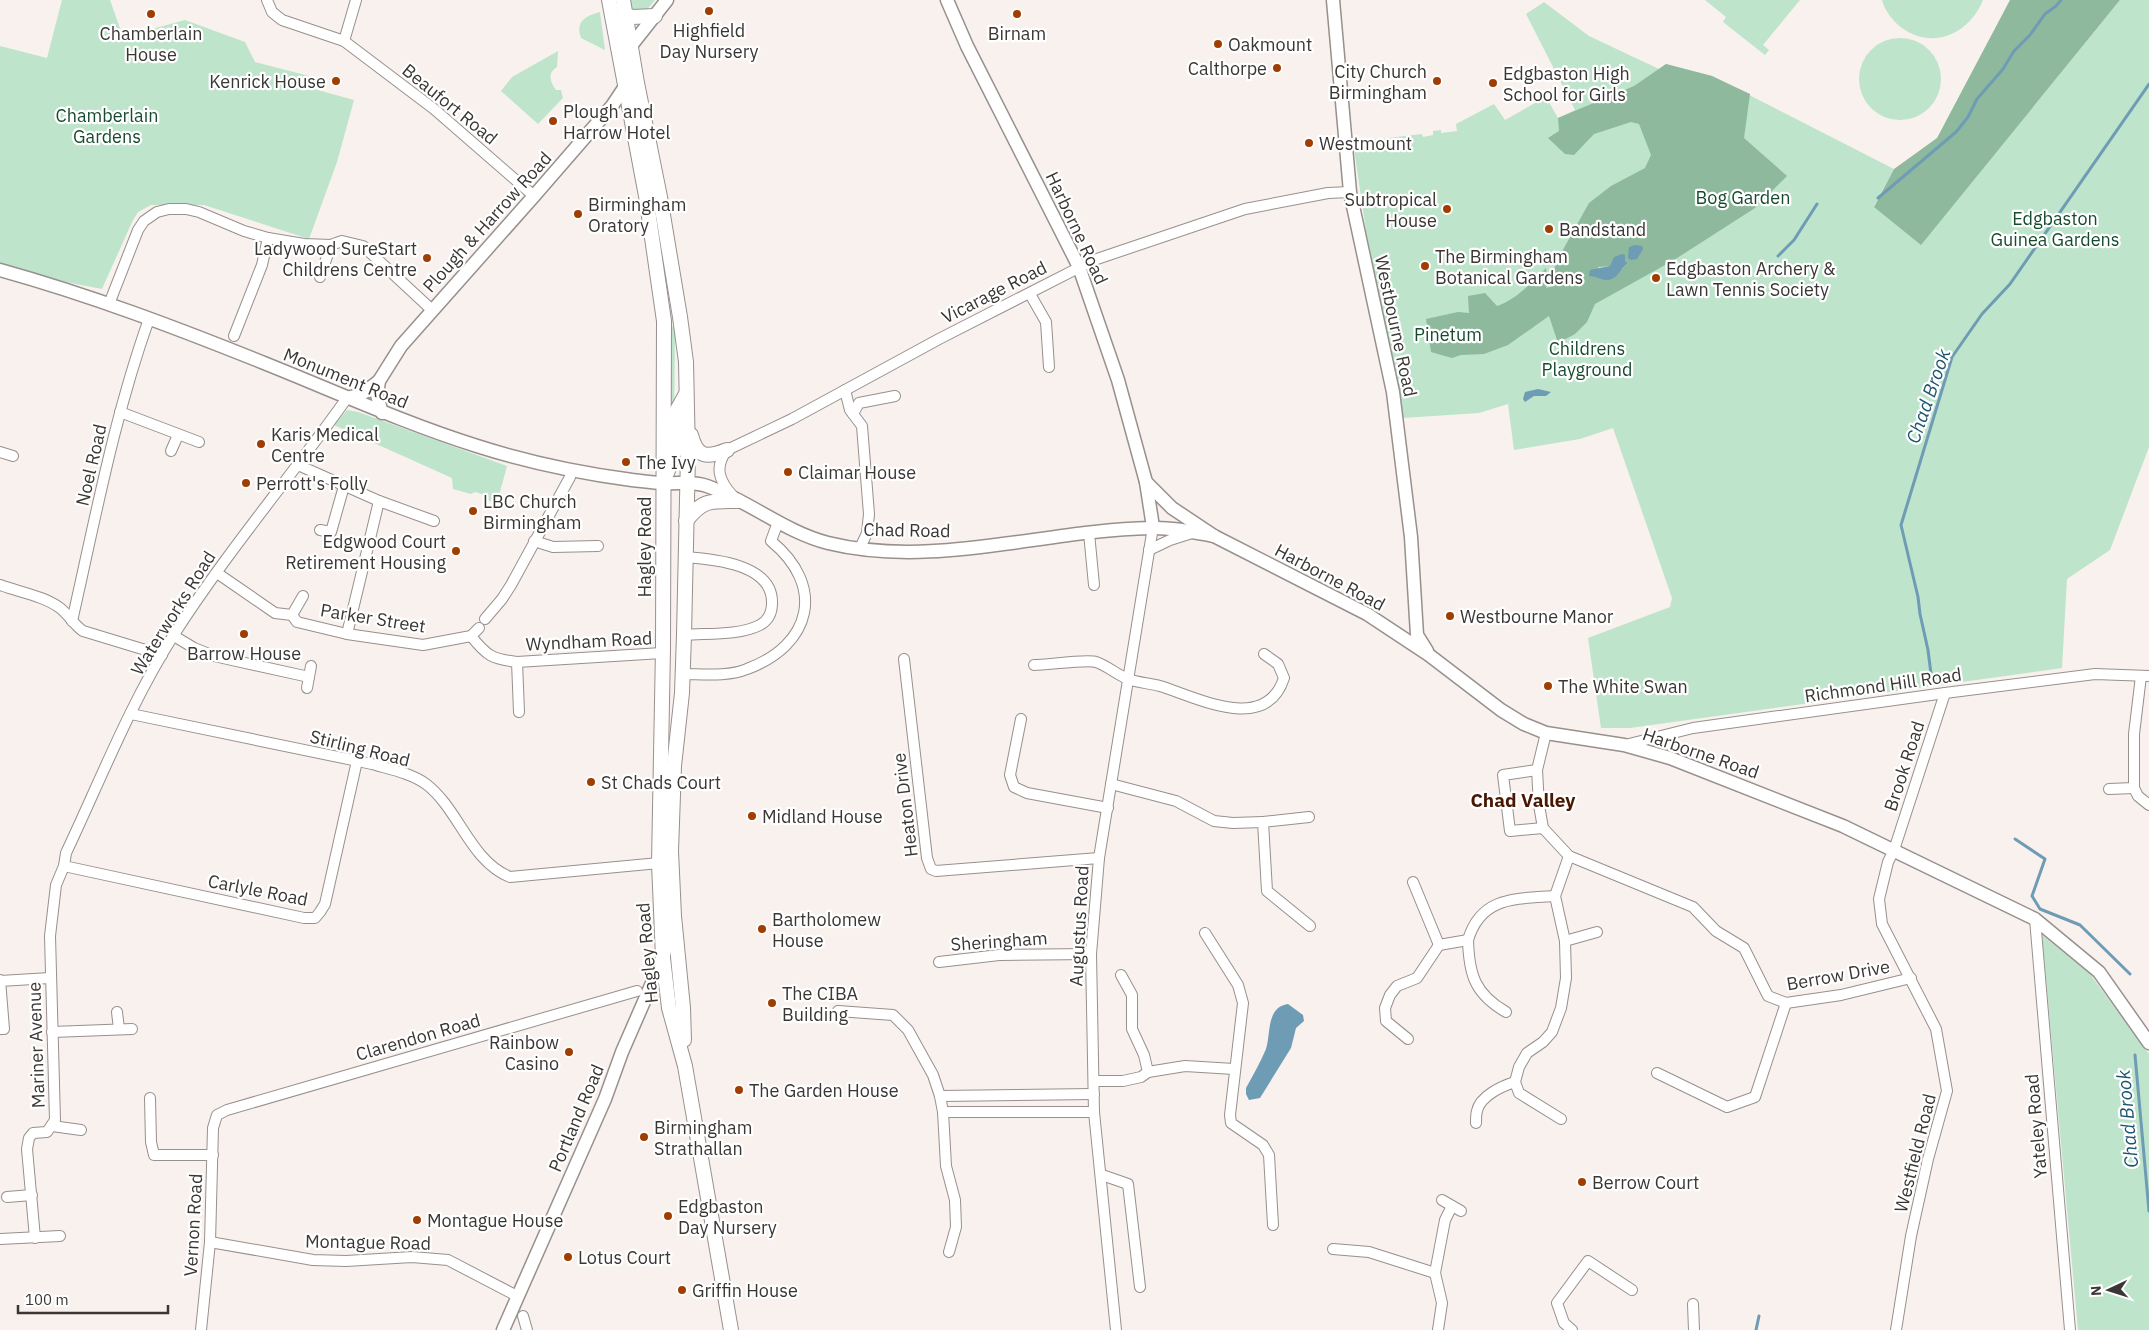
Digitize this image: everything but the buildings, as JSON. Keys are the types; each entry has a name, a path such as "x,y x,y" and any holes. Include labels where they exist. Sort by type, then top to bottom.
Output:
{"highway":[{"name":"Hagley Road","path":"609,0 660,197 680,317 687,392 688,483 684,635 672,799 671,851 674,916 683,1008 685,1066"},
{"name":"Hagley Road","path":"623,0 630,47 630,83 664,321 659,863 663,958 670,1008 685,1066 731,1330"},
{"path":"626,14 632,17 655,16"},
{"path":"664,321 680,317"},
{"path":"663,483 674,454 676,412 687,392"},
{"path":"688,422 694,447 702,453 708,456 727,450"},
{"path":"686,521 696,508 712,501 738,501"},
{"path":"662,651 675,635 684,635"}],"main road":[{"path":"630,47 667,0"},
{"name":"Harborne Road","path":"947,0 967,46 1079,266 1118,380 1146,482 1152,533 1193,532 1214,536"},
{"name":"Westbourne Road","path":"1333,0 1350,192 1393,392 1412,537 1411,637"},
{"name":"Plough & Harrow Road","path":"347,398 362,394 379,381 401,346 534,196 630,83"},
{"name":"Monument Road","path":"0,270 52,284 109,304 382,413 476,446 571,470 663,483 688,483"},
{"path":"379,381 377,396 382,413"},
{"name":"Harborne Road","path":"1146,482 1172,508 1214,536 1411,637 1429,656 1501,710 1524,724 1546,733 1624,745 1670,758 1778,799 1843,826 2035,919 2099,972 2149,1043"},
{"name":"Chad Road","path":"688,483 706,486 778,522 826,542 860,548 896,551 948,549 1139,529 1152,533"},
{"name":"Portland Road","path":"503,1330 605,1099 622,1052 663,958 674,916"}],"street":[{"name":"Beaufort Road","path":"267,0 272,12 282,20 344,41 434,109 534,196"},
{"path":"344,41 356,0"},
{"name":"Vicarage Road","path":"727,450 845,390 939,339 1030,294 1079,266 1150,240 1245,210 1328,193 1350,192"},
{"path":"109,304 138,230 144,221 157,212 179,209 199,212 244,231 268,238 304,244 331,245 342,242 363,246 432,310"},
{"path":"234,336 262,265 268,238"},
{"path":"320,277 331,245"},
{"path":"1030,294 1046,322 1048,367"},
{"name":"Noel Road","path":"72,621 120,412 135,358 149,319"},
{"path":"845,390 850,410 862,426 869,514 867,533 860,548"},
{"path":"853,414 859,403 896,396"},
{"name":"Waterworks Road","path":"64,866 66,853 131,714 162,655 217,573 347,398"},
{"path":"120,412 199,442"},
{"path":"171,451 178,435"},
{"path":"727,450 720,459 720,476 725,488 738,501"},
{"path":"0,452 12,456"},
{"path":"298,465 379,501 434,521"},
{"path":"471,636 502,599 570,477 571,470"},
{"path":"320,530 331,532 344,486"},
{"path":"347,634 379,501"},
{"path":"682,674 746,670 786,646 796,632 804,615 806,598 800,576 788,557 771,541 778,522"},
{"path":"1149,550 1193,532"},
{"path":"1089,533 1094,585"},
{"name":"Augustus Road","path":"1116,1330 1102,1176 1094,1112 1091,954 1099,858 1152,533"},
{"path":"534,541 553,547 598,546"},
{"path":"684,635 741,630 761,624 771,615 772,601 770,588 758,576 741,566 712,560 685,558"},
{"name":"Parker Street","path":"217,573 275,613 292,615 297,622 347,634 423,645 471,636"},
{"path":"0,585 61,608 83,631 162,655"},
{"name":"Parker Street","path":"292,615 303,596"},
{"path":"174,636 214,656 310,672 307,688"},
{"name":"Wyndham Road","path":"471,636 486,654 498,660 517,662 662,651"},
{"path":"1034,665 1095,662 1127,679 1158,686 1226,708 1255,707 1280,691 1284,678 1278,664 1264,654"},
{"name":"Heaton Drive","path":"904,659 927,858 931,869 936,871 1099,858"},
{"name":"Wyndham Road","path":"517,662 519,712"},
{"name":"Richmond Hill Road","path":"1624,745 1693,728 1945,693 2095,674 2145,676"},
{"path":"2145,676 2134,734 2134,788 2138,796 2149,805"},
{"name":"Brook Road","path":"1894,850 1945,693"},
{"name":"Stirling Road","path":"131,714 357,761 404,774 424,783 441,797 475,847 499,873 510,877 659,863"},
{"path":"1021,719 1010,775 1014,787 1027,793 1108,808"},
{"path":"1546,733 1538,770 1539,805 1543,828 1569,856 1556,896 1565,941 1566,978 1561,1008 1552,1032 1527,1053 1519,1067 1515,1082 1519,1093 1561,1119"},
{"name":"Carlyle Road","path":"64,866 304,918 315,918 325,904 357,761"},
{"path":"1538,770 1503,775 1510,831 1543,828"},
{"path":"1111,784 1176,801 1214,821 1233,823 1263,822 1308,817"},
{"path":"2109,789 2134,788"},
{"path":"1263,822 1267,891 1310,926"},
{"name":"Westfield Road","path":"1894,850 1888,862 1879,899 1879,912 1882,924 1936,1029 1947,1091 1928,1159 1913,1227 1896,1330"},
{"name":"Berrow Drive","path":"1569,856 1693,906 1716,931 1744,948 1768,996 1786,1003 1841,995 1911,978"},
{"name":"Mariner Avenue","path":"35,1238 27,1149 29,1138 33,1133 47,1132 55,1120 50,978 51,913 56,885 64,866"},
{"path":"1413,882 1438,945"},
{"path":"1506,1012 1489,1002 1478,988 1469,957 1468,940 1472,927 1483,912 1497,903 1556,896"},
{"name":"Yateley Road","path":"2035,919 2070,1330"},
{"path":"1565,941 1597,932"},
{"path":"1205,933 1238,984 1243,1003 1234,1069 1231,1123 1263,1145 1269,1154 1273,1224"},
{"path":"1408,1040 1386,1021 1385,1008 1390,995 1397,986 1417,978 1438,945 1468,940"},
{"name":"Sheringham","path":"939,962 999,955 1091,954"},
{"path":"1120,975 1132,995 1132,1029 1144,1055 1148,1072"},
{"path":"0,1029 4,1029 0,981 50,978"},
{"name":"Clarendon Road","path":"214,1122 217,1115 227,1110 637,991"},
{"path":"1657,1073 1727,1107 1755,1097 1786,1003"},
{"path":"838,1011 893,1015 908,1030 933,1074 943,1112 946,1166 955,1200 956,1227 949,1252"},
{"path":"117,1012 119,1029"},
{"path":"52,1032 132,1029"},
{"path":"1094,1080 1123,1081 1141,1077 1148,1072 1184,1066 1234,1069"},
{"path":"1476,1123 1477,1109 1488,1096 1499,1087 1515,1082"},
{"path":"940,1096 1094,1094"},
{"path":"150,1098 151,1142 154,1155 213,1155"},
{"path":"943,1112 1094,1112"},
{"name":"Vernon Road","path":"201,1330 210,1242 214,1122"},
{"path":"52,1126 81,1130"},
{"path":"1102,1176 1128,1184 1140,1287"},
{"path":"7,1197 32,1195"},
{"path":"1438,1330 1442,1303 1435,1273 1445,1220 1456,1209 1442,1200"},
{"path":"0,1240 60,1236"},
{"name":"Montague Road","path":"210,1242 313,1260 346,1261 412,1257 448,1260 518,1296"},
{"path":"1333,1249 1369,1252 1435,1273"},
{"path":"1572,1330 1564,1323 1556,1303 1588,1261 1632,1290"},
{"path":"1693,1304 1694,1330"},
{"path":"523,1316 527,1330"}],"green space":[{"name":"Chamberlain Gardens","path":"62,0 110,0 123,37 185,20 245,42 255,62 309,76 307,87 354,100 337,162 309,239 204,205 151,205 138,212 132,222 102,289 55,280 0,264 0,46 47,58"},
{"path":"630,0 655,0 645,12 632,11"},
{"path":"1705,0 1800,0 1763,45 1769,50 1765,55 1723,22 1726,17"},
{"path":"1882,0 1983,0 1976,13 1957,31 1933,38 1921,37 1908,32 1896,23"},
{"path":"2010,0 2120,0 1921,245 1874,207 1894,169 1937,138"},
{"path":"2120,0 2149,0 2149,447 2110,550 2067,579 2062,668 1630,728 1601,728 1588,638 1670,607 1672,598 1613,428 1580,439 1514,450 1508,404 1479,413 1403,418 1366,231 1353,142 1422,134 1423,137 1433,135 1433,131 1441,130 1441,133 1457,131 1456,124 1494,104 1505,120 1546,97 1558,118 1575,110 1526,14 1544,2 1589,36 1659,69 1666,64 1712,76 1894,169 1874,206 1921,244"},
{"path":"600,12 605,50 581,38 579,32 580,24 586,18"},
{"path":"1900,38 1916,41 1929,50 1938,63 1941,79 1938,95 1929,108 1916,117 1900,120 1884,117 1871,108 1862,95 1859,79 1862,63 1871,50 1884,41"},
{"path":"558,51 557,67 552,72 550,78 556,90 561,90 563,98 538,124 501,91 512,77"},
{"path":"1666,64 1712,76 1750,94 1744,138 1787,176 1755,208 1674,260 1595,304 1587,322 1575,334 1558,343 1549,316 1508,345 1484,354 1461,355 1452,358 1431,352 1426,319 1458,312 1469,313 1468,296 1485,293 1497,306 1517,295 1546,268 1548,284 1546,288 1553,286 1551,276 1560,255 1589,203 1611,186 1645,168 1651,155 1639,124 1631,122 1594,134 1574,155 1565,154 1548,138 1559,131 1558,118 1634,86","holes":["1625,261 1628,263 1611,279 1602,279 1597,276 1598,267 1610,266"]},
{"path":"672,326 675,329 674,426 670,426 669,327"},
{"path":"347,410 358,412 507,466 497,503 488,500 488,496 453,489 452,478 334,425"},
{"path":"2042,935 2090,974 2149,1054 2149,1330 2078,1330"}],"water":[{"path":"1635,245 1642,246 1643,249 1637,259 1631,260 1628,258 1629,247"},
{"path":"1622,254 1625,255 1625,261 1628,263 1613,279 1605,280 1589,276 1590,270 1610,266 1614,257"},
{"path":"1538,389 1551,392 1546,396 1534,396 1525,402 1523,399 1525,392"},
{"path":"1288,1004 1303,1015 1304,1021 1296,1028 1291,1048 1260,1098 1249,1100 1246,1088 1266,1049 1273,1016 1281,1006"}],"waterway":[{"path":"1878,198 1956,132 1968,117 1977,99 2003,69 2014,51 2030,35 2045,14 2061,0"},
{"name":"Chad Brook","path":"1932,682 1918,597 1901,525 1952,357 1982,314 2010,284 2149,84"},
{"path":"1778,256 1794,240 1817,204"},
{"name":"Chad Brook","path":"2015,839 2045,859 2032,896 2040,909 2080,925 2130,974"},
{"name":"Chad Brook","path":"2135,1055 2149,1211"},
{"path":"1756,1330 1759,1316"}],"place":[{"name":"Highfield Day Nursery","path":"709,11"},
{"name":"Chamberlain House","path":"151,14"},
{"name":"Birnam","path":"1017,14"},
{"name":"Oakmount","path":"1218,44"},
{"name":"Calthorpe","path":"1277,68"},
{"name":"Kenrick House","path":"336,81"},
{"name":"City Church Birmingham","path":"1437,81"},
{"name":"Edgbaston High School for Girls","path":"1493,83"},
{"name":"Plough and Harrow Hotel","path":"553,121"},
{"name":"Westmount","path":"1309,143"},
{"name":"Subtropical House","path":"1447,209"},
{"name":"Birmingham Oratory","path":"578,214"},
{"name":"Bandstand","path":"1549,229"},
{"name":"Ladywood SureStart Childrens Centre","path":"427,258"},
{"name":"The Birmingham Botanical Gardens","path":"1425,266"},
{"name":"Edgbaston Archery & Lawn Tennis Society","path":"1656,278"},
{"name":"Karis Medical Centre","path":"261,444"},
{"name":"The Ivy","path":"626,462"},
{"name":"Claimar House","path":"788,472"},
{"name":"Perrott's Folly","path":"246,483"},
{"name":"LBC Church Birmingham","path":"473,511"},
{"name":"Edgwood Court Retirement Housing","path":"456,551"},
{"name":"Westbourne Manor","path":"1450,616"},
{"name":"Barrow House","path":"244,634"},
{"name":"The White Swan","path":"1548,686"},
{"name":"St Chads Court","path":"591,782"},
{"name":"Midland House","path":"752,816"},
{"name":"Bartholomew House","path":"762,929"},
{"name":"The CIBA Building","path":"772,1003"},
{"name":"Rainbow Casino","path":"569,1052"},
{"name":"The Garden House","path":"739,1090"},
{"name":"Birmingham Strathallan","path":"644,1137"},
{"name":"Berrow Court","path":"1582,1182"},
{"name":"Edgbaston Day Nursery","path":"668,1216"},
{"name":"Montague House","path":"417,1220"},
{"name":"Lotus Court","path":"568,1257"},
{"name":"Griffin House","path":"682,1290"}],"district":[{"name":"Chad Valley","path":"1523,800"}],"park label":[{"name":"Bog Garden","path":"1743,197"},
{"name":"Edgbaston Guinea Gardens","path":"2055,228"},
{"name":"Pinetum","path":"1448,334"},
{"name":"Childrens Playground","path":"1587,358"}]}
